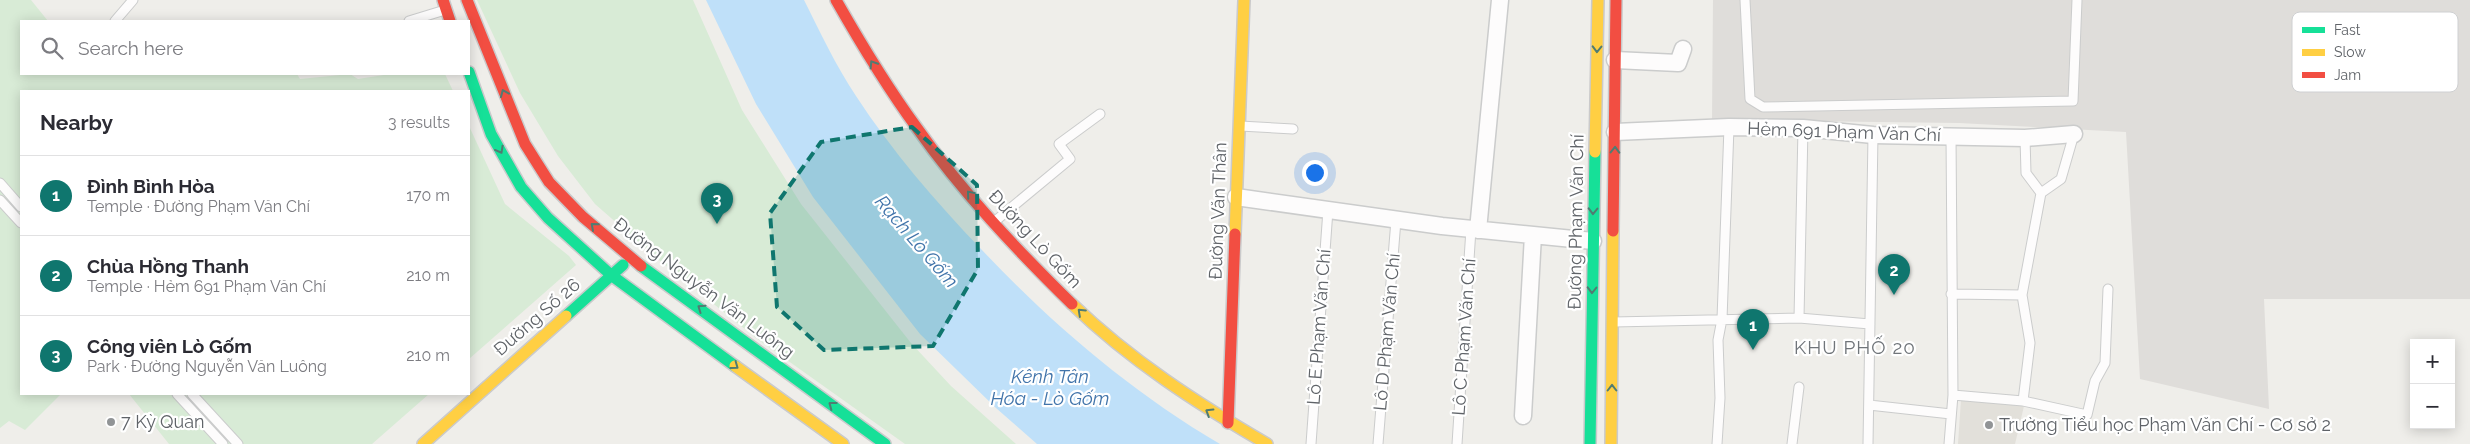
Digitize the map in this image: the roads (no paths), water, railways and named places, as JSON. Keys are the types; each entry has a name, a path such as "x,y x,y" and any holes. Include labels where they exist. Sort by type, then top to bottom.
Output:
{"main road":[{"name":"Đường Nguyễn Văn Luông","path":"467,0 472,17 525,144 544,174 583,217 630,258 885,444"},
{"name":"Đường Lò Gốm","path":"836,0 875,68 903,107 994,223 1034,266 1117,344 1174,388 1228,424 1267,444"},
{"name":"Đường Văn Thân","path":"1228,424 1244,0"},
{"name":"Đường Phạm Văn Chí","path":"1589,442 1598,0"},
{"path":"1613,442 1616,0"},
{"path":"470,75 491,134 521,187 548,218 611,275 841,444"},
{"name":"Đường Số 26","path":"423,444 630,258"}],"street":[{"path":"1475,230 1500,0"},
{"path":"1615,60 1678,63 1683,49"},
{"name":"Hẻm 691 Phạm Văn Chí","path":"1615,132 1729,127 1803,128 1873,135 2025,138 2074,134"},
{"path":"1236,198 1475,230 1592,241"},
{"path":"1524,416 1533,236"},
{"path":"841,444 859,425"}],"lane":[{"path":"116,20 133,0"},
{"path":"1745,0 1750,99 1763,107 2073,101 2077,0"},
{"path":"412,20 446,10"},
{"path":"994,223 1070,159 1059,144 1100,114"},
{"path":"1238,126 1293,129"},
{"path":"1717,444 1720,398 1718,340 1722,319 1729,127"},
{"path":"1799,318 1803,128"},
{"path":"2023,401 2030,343 2022,294 2041,193 2061,179 2074,134"},
{"path":"1868,444 1873,135"},
{"path":"1949,444 1953,395 1951,136"},
{"path":"2025,138 2026,173 2041,193"},
{"path":"0,183 20,205"},
{"path":"0,200 20,223"},
{"name":"Lô E Phạm Văn Chí","path":"1311,444 1328,210"},
{"name":"Lô D Phạm Văn Chí","path":"1378,444 1396,220"},
{"name":"Lô C Phạm Văn Chí","path":"1458,444 1475,230"},
{"path":"1953,395 2023,401 2087,415 2095,381 2106,363 2108,289"},
{"path":"1952,294 2022,294"},
{"path":"1613,322 1799,318 1870,324"},
{"path":"1792,444 1798,387"},
{"path":"178,395 223,444"},
{"path":"193,395 238,444"},
{"path":"1869,405 1951,414"}],"water":[{"name":"Kênh Tân Hóa - Lò Gốm","path":"706,0 804,0 828,49 856,96 884,136 915,175 964,231 1036,304 1093,355 1155,402 1220,444 1037,444 996,408 920,334 813,197 756,104"}],"place":[{"name":"Công viên Lò Gốm","path":"717,224"},
{"name":"Chùa Hồng Thanh","path":"1894,295"},
{"name":"Đình Bình Hòa","path":"1753,350"},
{"name":"7 Kỳ Quan","path":"111,422"},
{"name":"Trường Tiểu học Phạm Văn Chí - Cơ sở 2","path":"1989,425"}],"district":[{"name":"KHU PHỐ 20","path":"1855,347"}],"water label":[{"name":"Rạch Lò Gốm","path":"917,241"}]}
